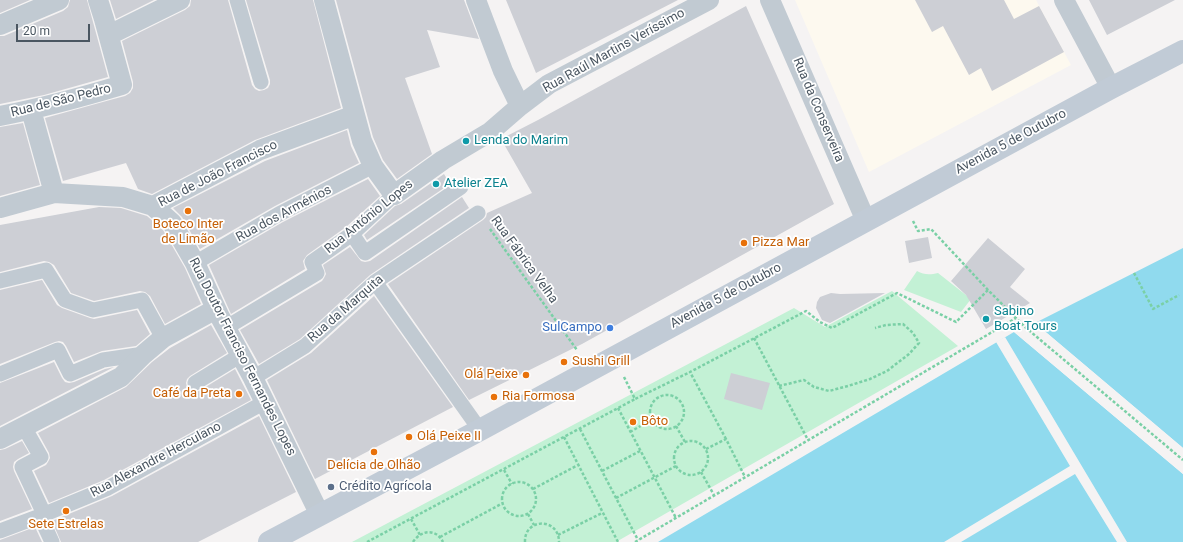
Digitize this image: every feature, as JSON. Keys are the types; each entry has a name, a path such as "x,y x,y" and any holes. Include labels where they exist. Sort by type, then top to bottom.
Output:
{"main road":[{"name":"Avenida 5 de Outubro","path":"269,542 592,370 1111,88 1183,51"}],"street":[{"path":"0,25 59,0"},
{"path":"98,0 109,35 180,0"},
{"path":"237,0 261,82"},
{"path":"324,0 362,141 373,166 394,195"},
{"path":"476,0 503,71 520,106"},
{"name":"Rua Raúl Martins Veríssimo","path":"443,160 490,132 520,106 549,84 709,0"},
{"name":"Rua da Conserveira","path":"770,0 866,221"},
{"path":"1064,0 1111,88"},
{"name":"Rua de São Pedro","path":"0,116 81,98 122,85 109,35"},
{"path":"31,110 54,193"},
{"name":"Rua de João Francisco","path":"0,208 54,193 123,197 153,206 260,150 355,115"},
{"name":"Rua António Lopes","path":"227,327 317,273 312,262 352,234 394,195 443,160"},
{"name":"Rua dos Arménios","path":"195,263 279,214 373,166"},
{"path":"352,234 365,254 461,187"},
{"name":"Rua Doutor Franciso Fernandes Lopes","path":"153,206 172,223 195,263 216,309 253,378 320,515"},
{"name":"Rua da Marquita","path":"253,378 305,346 375,282 478,213"},
{"path":"0,281 46,270 65,300 93,310 142,300 163,338"},
{"path":"375,282 480,430"},
{"path":"0,439 121,377 144,354 163,338 216,309"},
{"path":"0,374 58,350 70,374 103,360 144,354"},
{"path":"195,383 240,355"},
{"name":"Rua Alexandre Herculano","path":"0,531 108,488 265,402"},
{"path":"24,427 40,457 22,467 52,542"}],"path":[{"path":"902,201 918,231 931,229 1025,327 1183,460"},
{"name":"Rua Fábrica Velha","path":"478,213 592,370"},
{"path":"1134,273 1153,309 1179,295"},
{"path":"367,542 635,399 806,311 820,322 832,328 897,293 956,322 988,290"},
{"path":"580,429 616,498 636,541 1016,318"},
{"path":"779,386 804,380 814,387 829,391 848,386 870,379 887,371 909,354 918,343 913,333 903,324 886,325 875,328"},
{"path":"754,338 808,440"},
{"path":"614,357 635,399"},
{"path":"690,372 745,477"},
{"path":"660,396 671,396 676,398 683,406 683,417 681,422 676,426 666,430 655,425 650,415 650,409 655,399 660,396"},
{"path":"618,408 676,518"},
{"path":"630,432 652,420"},
{"path":"676,426 685,442"},
{"path":"564,437 618,542"},
{"path":"706,449 726,439"},
{"path":"690,440 696,441 701,443 706,449 708,463 701,472 690,475 679,470 676,466 674,454 676,449 685,442 690,440"},
{"path":"602,471 640,451"},
{"path":"533,489 578,465"},
{"path":"616,498 676,466"},
{"path":"504,470 512,484"},
{"path":"701,472 714,495"},
{"path":"518,482 529,485 533,489 536,494 535,505 528,514 517,515 508,511 503,503 504,491 512,484 518,482"},
{"path":"440,537 503,503"},
{"path":"558,535 602,512"},
{"path":"528,514 534,526"},
{"path":"411,519 420,535"},
{"path":"525,542 527,532 534,526 546,524 551,526 558,535 559,542"},
{"path":"413,542 417,536 427,532 433,533 440,537 443,542"}],"shaded area":[{"path":"795,0 1036,0 1071,65 869,172"}],"green space":[{"path":"917,271 927,274 938,273 971,299 961,312 904,290"},
{"path":"892,291 958,346 616,542 352,542 794,308 825,327"}],"water":[{"path":"1183,248 1183,448 1035,323"},
{"path":"1014,332 1183,474 1183,542 658,542"}],"pier":[{"path":"1035,323 1183,448 1183,450 1034,324"},
{"path":"1016,331 1183,471 1183,474 1014,332"},
{"path":"1005,337 1127,542 1117,542 1075,474 961,542 944,542 1070,466 996,342"}],"building":[{"path":"0,0 30,0 0,13"},
{"path":"70,0 87,0 108,77 44,95 0,104 0,36 4,36 63,11 68,7"},
{"path":"110,0 154,0 116,19"},
{"path":"191,0 228,0 252,85 259,91 268,88 270,80 246,0 313,0 341,108 255,140 152,194 138,189 126,163 63,181 45,118 125,96 130,93 133,88 133,82 122,41 185,10 190,6"},
{"path":"336,0 464,0 479,39 427,30 440,67 405,78 432,154 397,179 383,160 373,137"},
{"path":"506,0 678,0 536,73"},
{"path":"915,0 1004,0 1014,19 1039,6 1064,52 992,91 981,68 969,75 943,26 932,32"},
{"path":"1089,0 1175,0 1107,35"},
{"path":"746,6 834,204 582,344 469,400 388,284 483,220 487,213 532,193 501,139"},
{"path":"23,123 40,185 0,196 0,127"},
{"path":"347,130 351,146 359,163 275,206 200,249 182,217 173,208 265,161"},
{"path":"444,174 450,184 367,240 364,235 395,206 401,204"},
{"path":"368,179 380,196 346,227 307,255 303,261 305,269 231,314 209,265 283,222"},
{"path":"462,197 469,208 370,275 300,339 259,364 240,330 322,281 326,274 323,265 350,247 361,261 370,261"},
{"path":"99,207 121,208 147,216 163,230 185,268 201,304 165,324 150,296 145,292 140,291 94,301 71,293 54,265 44,261 0,272 0,225"},
{"path":"928,237 932,258 909,263 905,241"},
{"path":"988,238 1025,269 1010,287 1030,303 986,329 966,295 951,281"},
{"path":"42,280 57,305 62,308 94,319 137,310 150,334 136,346 102,351 74,362 66,346 63,342 59,341 0,364 0,290"},
{"path":"831,293 885,293 830,323 822,320 816,308 820,297"},
{"path":"374,296 453,407 315,479 267,380 311,353"},
{"path":"211,325 227,353 190,376 187,379 187,387 191,391 199,391 235,369 251,400 104,480 49,503 34,471 46,465 50,458 49,453 38,433 126,387 152,362 170,348"},
{"path":"54,362 62,378 65,382 69,383 114,367 0,426 0,383"},
{"path":"731,373 770,383 762,410 724,399"},
{"path":"259,416 296,492 198,542 61,542 52,521 112,496"},
{"path":"22,441 29,453 14,462 13,467 32,509 0,521 0,450"},
{"path":"35,527 42,542 0,542 0,540"}],"place":[{"name":"Lenda do Marim","path":"466,141"},
{"name":"Atelier ZEA","path":"436,184"},
{"name":"Boteco Inter de Limão","path":"188,211"},
{"name":"Pizza Mar","path":"744,243"},
{"name":"Sabino Boat Tours","path":"986,319"},
{"name":"SulCampo","path":"610,328"},
{"name":"Sushi Grill","path":"564,362"},
{"name":"Olá Peixe","path":"526,375"},
{"name":"Café da Preta","path":"239,394"},
{"name":"Ria Formosa","path":"494,397"},
{"name":"Bôto","path":"633,422"},
{"name":"Olá Peixe II","path":"409,437"},
{"name":"Delícia de Olhão","path":"374,452"},
{"name":"Crédito Agrícola","path":"331,487"},
{"name":"Sete Estrelas","path":"66,511"}]}
